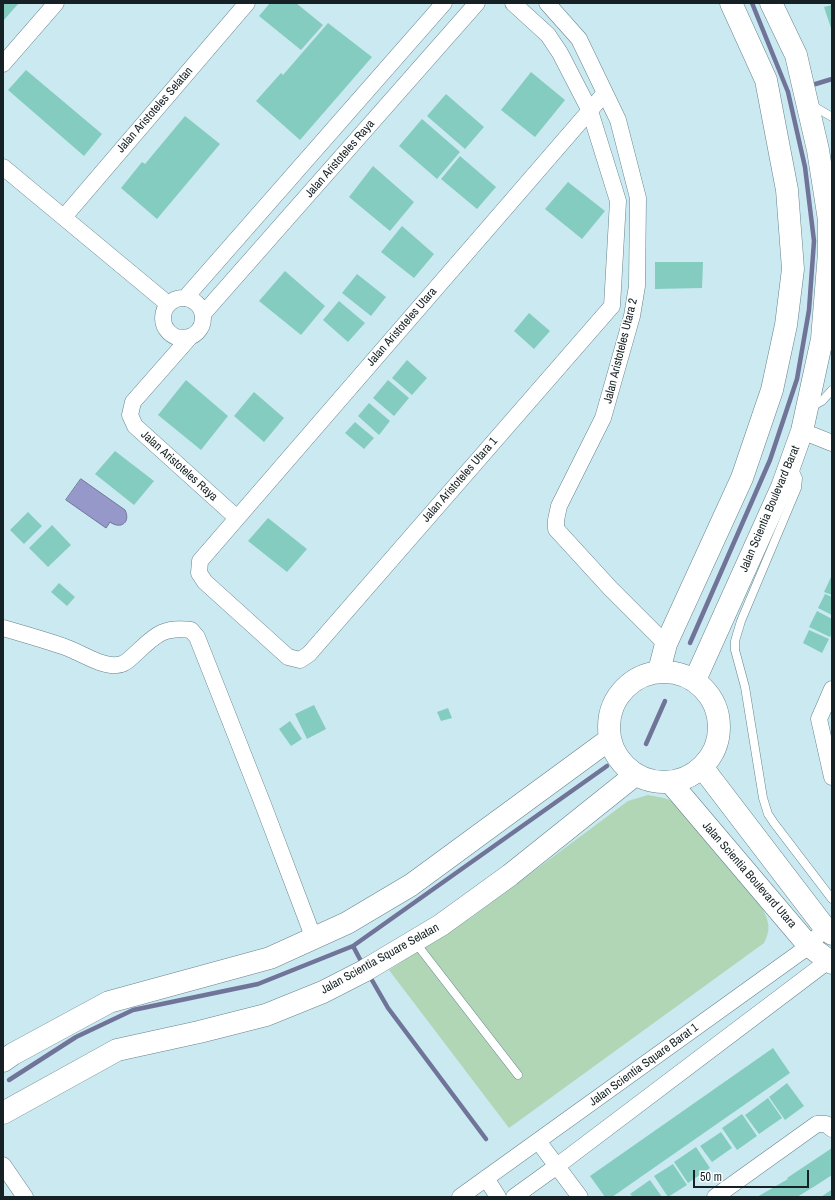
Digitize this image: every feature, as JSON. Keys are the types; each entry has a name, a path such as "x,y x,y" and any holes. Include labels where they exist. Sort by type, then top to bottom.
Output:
{"street":[{"path":"3,64 56,3"},
{"name":"Jalan Aristoteles Selatan","path":"64,217 247,3"},
{"name":"Jalan Aristoteles Raya","path":"168,304 173,300 186,297 444,3"},
{"name":"Jalan Aristoteles Raya","path":"237,518 135,426 130,415 133,402 191,336 197,333 203,321 203,314 477,3"},
{"name":"Jalan Aristoteles Utara 2","path":"512,3 548,35 560,53 590,111 618,201 612,306"},
{"name":"Jalan Aristoteles Utara 2","path":"547,3 579,39 618,120 638,198 637,286 632,316 603,418 559,506 556,529 610,588 666,644"},
{"path":"659,671 666,644 742,478 772,390 786,325 793,269 787,190 766,80 731,3"},
{"name":"Jalan Scientia Boulevard Barat","path":"695,680 782,487 802,431 822,339 829,253 829,226 818,150 796,55 771,3"},
{"name":"Jalan Aristoteles Utara","path":"200,561 605,93"},
{"path":"331,132 350,148"},
{"path":"3,167 168,304 164,310 163,317 166,330 178,337 184,338 191,336"},
{"path":"186,297 197,303 203,314"},
{"path":"612,306 632,316"},
{"name":"Jalan Aristoteles Utara 1","path":"200,561 199,573 205,582 288,657 300,660 309,654 612,306"},
{"path":"802,431 832,443"},
{"path":"3,628 66,647 105,664 118,665 127,661 153,638 164,631 179,628 191,630 198,637 314,939"},
{"path":"659,671 678,672 695,680 708,691 716,706 720,722 718,738 713,754 702,767 687,778 670,782 652,782 635,775 623,765 615,753 610,739 608,720 614,702 625,687 641,676 659,671"},
{"path":"832,689 819,719 832,777"},
{"path":"3,1061 13,1054 109,1002 270,958 347,923 411,885 610,739"},
{"name":"Jalan Scientia Boulevard Utara","path":"702,767 828,931"},
{"name":"Jalan Scientia Square Selatan","path":"3,1113 118,1050 200,1032 266,1015 323,992 364,971 441,925 510,875 635,775"},
{"name":"Jalan Scientia Boulevard Utara","path":"670,782 809,946 831,961"},
{"name":"Jalan Scientia Square Barat 1","path":"460,1197 828,931"},
{"path":"514,1197 831,961"},
{"path":"715,1197 817,1124 827,1126"},
{"path":"538,1142 580,1197"},
{"path":"3,1165 25,1197"},
{"path":"486,1178 498,1197"}],"lane":[{"path":"805,92 832,117"},
{"path":"808,408 822,401 832,390"},
{"path":"790,463 798,478 797,488 740,621 734,641 734,650 745,687 763,798 768,814 832,900"},
{"path":"414,941 518,1075"}],"green space":[{"path":"648,795 664,798 681,804 760,903 769,927 767,937 764,943 509,1128 389,970 472,917 628,801"}],"water":[{"path":"81,479 125,510 127,518 124,524 118,525 110,522 106,528 66,500"}],"building":[{"path":"3,3 19,3 3,21"},
{"path":"270,3 296,3 323,25 301,50 259,16"},
{"path":"832,5 832,31 824,7"},
{"path":"328,23 372,57 300,140 256,101 281,73 283,75"},
{"path":"26,70 102,134 84,156 8,90"},
{"path":"531,72 565,100 535,137 501,110"},
{"path":"446,94 484,127 465,149 427,116"},
{"path":"185,116 220,144 157,219 121,188 142,162 145,164"},
{"path":"422,119 460,152 437,179 399,146"},
{"path":"460,156 496,187 477,209 441,179"},
{"path":"373,166 414,202 390,231 349,197"},
{"path":"568,182 605,211 582,239 545,209"},
{"path":"402,226 434,254 414,278 381,252"},
{"path":"655,262 703,262 702,288 655,289"},
{"path":"285,271 325,306 301,335 259,301"},
{"path":"357,274 386,297 371,316 342,293"},
{"path":"339,301 365,323 348,342 323,320"},
{"path":"529,313 550,331 534,349 514,331"},
{"path":"407,360 427,378 412,395 392,378"},
{"path":"186,380 228,416 201,450 158,415"},
{"path":"388,380 409,398 394,416 373,398"},
{"path":"254,392 284,418 264,442 234,416"},
{"path":"369,403 390,421 379,435 358,416"},
{"path":"355,422 374,438 364,449 345,433"},
{"path":"115,451 154,481 134,505 95,474"},
{"path":"28,512 42,526 24,544 10,530"},
{"path":"268,518 307,549 287,572 248,541"},
{"path":"52,525 71,545 48,567 29,548"},
{"path":"832,575 832,595 824,592"},
{"path":"59,583 75,597 67,606 51,592"},
{"path":"825,594 832,597 832,615 818,608"},
{"path":"817,611 832,619 832,633 830,637 809,627"},
{"path":"809,630 829,639 822,653 803,643"},
{"path":"314,705 326,729 307,739 295,714"},
{"path":"448,708 452,718 441,721 437,712"},
{"path":"290,721 302,739 291,746 279,729"},
{"path":"773,1048 790,1073 612,1197 605,1197 590,1176"},
{"path":"787,1083 804,1106 785,1120 769,1097"},
{"path":"768,1098 782,1118 759,1134 745,1115"},
{"path":"742,1114 757,1136 737,1150 722,1128"},
{"path":"721,1132 732,1148 712,1162 700,1146"},
{"path":"696,1147 710,1168 688,1183 674,1162"},
{"path":"832,1148 832,1175 797,1197 757,1197 788,1179 787,1178"},
{"path":"673,1164 687,1185 668,1197 654,1176"},
{"path":"650,1180 662,1197 633,1197 630,1194"},
{"path":"831,1190 832,1197 821,1197"}],"waterway":[{"path":"690,643 770,460 797,379 809,310 814,241 805,167 788,92 752,3"},
{"path":"809,86 832,79"},
{"path":"646,744 665,701"},
{"path":"9,1080 76,1037 133,1010 258,984 353,946 607,766"},
{"path":"353,946 363,965"},
{"path":"369,975 388,1008 486,1139"}]}
